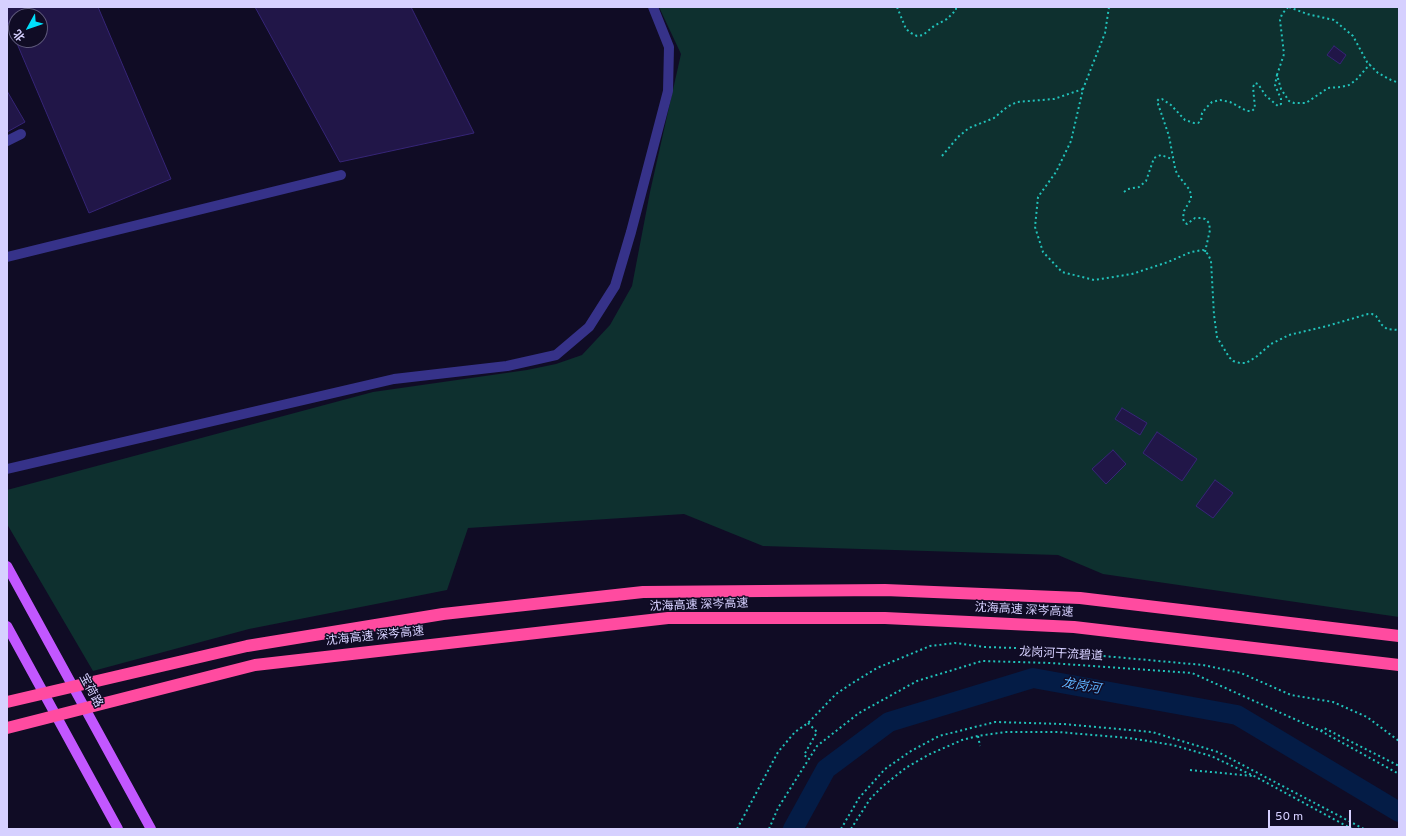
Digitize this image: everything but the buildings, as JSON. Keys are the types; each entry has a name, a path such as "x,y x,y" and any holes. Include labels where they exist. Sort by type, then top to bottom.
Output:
{"highway":[{"name":"沈海高速 深岑高速","path":"7,702 247,646 443,614 643,592 885,590 1080,598 1399,636"},
{"name":"沈海高速 深岑高速","path":"7,728 255,665 668,618 885,618 1074,628 1399,665"}],"main road":[{"name":"宝荷路","path":"7,566 151,829"},
{"path":"7,626 118,829"}],"street":[{"path":"7,469 394,379 507,366 556,355 589,327 615,286 631,232 668,91 669,47 654,7"},
{"path":"7,141 21,134"},
{"path":"7,257 341,175"}],"path":[{"path":"897,7 906,29 911,34 917,36 923,35 934,26 947,19 956,10 956,7"},
{"path":"1109,7 1105,33 1083,89 1071,141 1056,172 1038,197 1035,228 1043,252 1062,272 1094,280 1132,274 1168,262 1197,250 1203,250 1208,254 1211,261 1214,315 1217,337 1224,351 1233,361 1240,363 1256,357 1271,344 1289,335 1368,314 1376,316 1382,325 1387,329 1399,330"},
{"path":"1205,252 1210,230 1209,223 1205,219 1201,218 1195,218 1187,224 1184,222 1184,211 1192,199 1191,194 1189,189 1177,174 1172,159 1167,130 1157,104 1159,100 1162,99 1166,101 1185,120 1194,124 1201,121 1202,114 1212,102 1220,100 1230,102 1247,111 1252,111 1256,108 1253,86 1255,83 1258,84 1266,96 1278,106 1281,104 1281,99 1275,85 1284,54 1280,20 1282,14 1288,7 1307,14 1334,20 1353,36 1370,64 1378,73 1399,83"},
{"path":"1277,75 1279,83 1289,101 1301,104 1312,100 1328,88 1341,87 1356,80 1370,64"},
{"path":"942,156 958,137 969,128 990,121 1007,107 1017,102 1054,99 1083,89"},
{"path":"1124,192 1128,189 1139,187 1146,181 1154,158 1161,155 1172,159"},
{"path":"736,829 778,752 795,732 808,723 836,694 877,668 930,646 955,643 1204,665 1241,673 1291,695 1333,702 1367,717 1399,741"},
{"name":"龙岗河干流碧道","path":"770,829 778,808 817,746 859,713 917,681 982,661 1050,662 1192,673 1321,731 1399,774"},
{"path":"841,829 859,798 885,769 911,751 939,736 995,722 1062,724 1152,732 1218,752 1364,829"},
{"path":"808,723 817,732 804,755 809,758"},
{"path":"1321,731 1324,728 1399,766"},
{"path":"851,829 870,799 883,786 907,767 930,754 962,740 1005,732 1058,732 1129,738 1173,745 1211,756 1256,776 1352,829"},
{"path":"978,736 980,746"},
{"path":"1190,770 1256,776"}],"green space":[{"path":"659,7 1399,7 1399,617 1103,574 1058,555 763,546 684,514 468,528 447,590 249,629 93,671 7,524 7,490 373,392 527,370 556,364 582,355 610,325 632,286 650,192 681,54"}],"waterway":[{"name":"龙岗河","path":"793,829 826,769 889,722 1033,678 1237,715 1399,812"}]}
